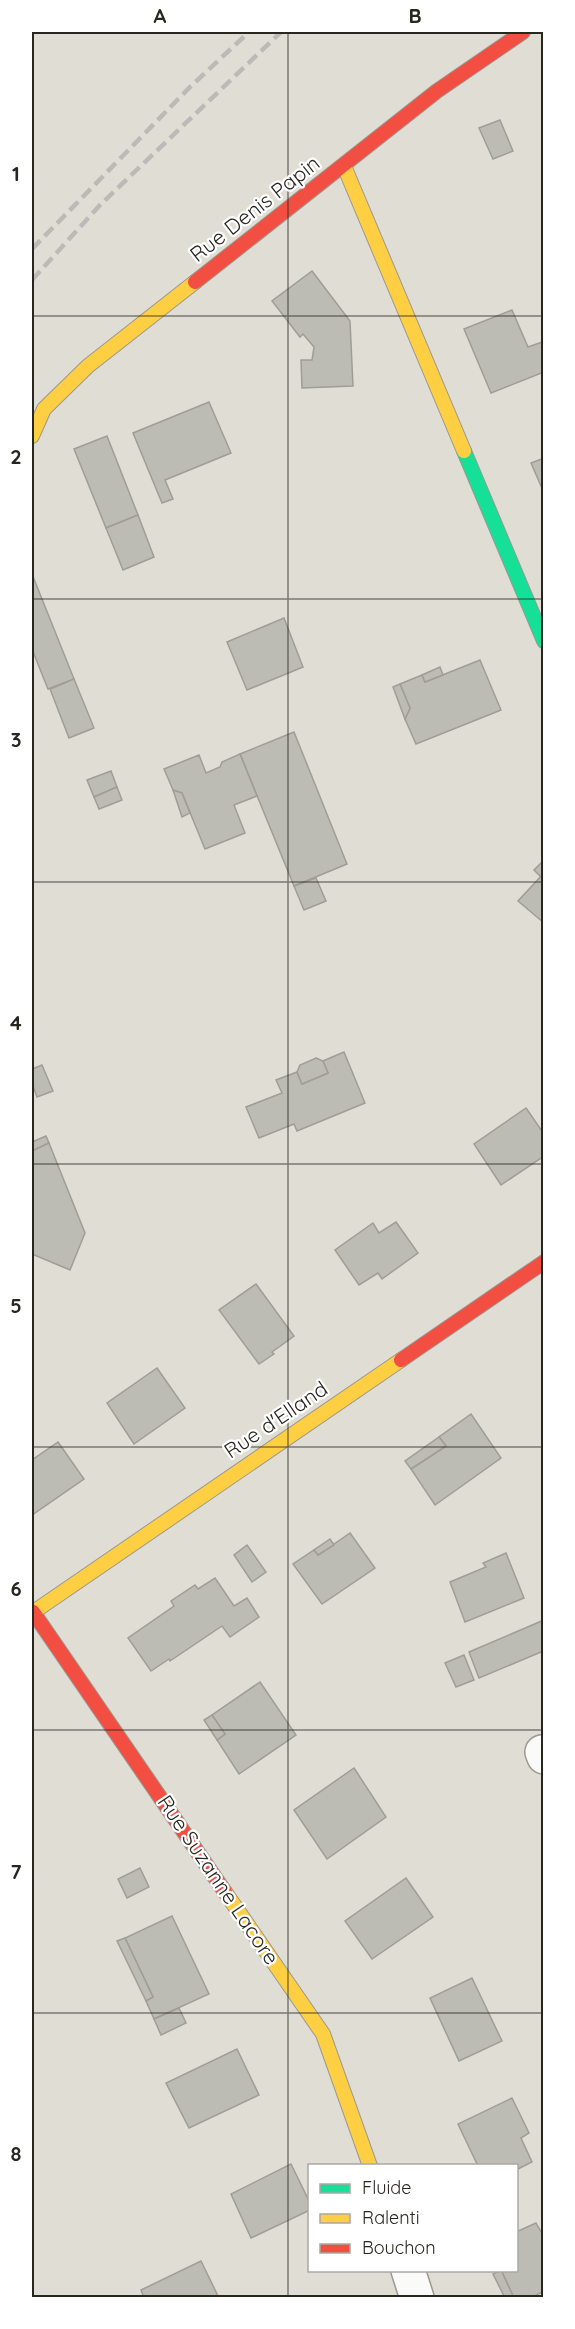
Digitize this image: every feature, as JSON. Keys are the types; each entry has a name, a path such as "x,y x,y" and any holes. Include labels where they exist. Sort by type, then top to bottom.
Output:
{"street":[{"name":"Rue Denis Papin","path":"32,436 44,408 88,366 437,91 523,32"},
{"path":"344,166 543,641"},
{"name":"Rue d'Elland","path":"32,1612 543,1262"},
{"name":"Rue Suzanne Lacore","path":"32,1612 323,2034 369,2164"}],"building":[{"path":"500,120 513,151 493,159 479,128"},
{"path":"312,271 350,321 353,386 302,388 301,360 312,360 314,347 303,334 300,337 272,301"},
{"path":"512,310 528,347 542,342 544,372 491,393 464,329"},
{"path":"209,402 231,453 165,480 173,499 162,503 133,433"},
{"path":"107,436 138,515 106,528 74,449"},
{"path":"544,458 544,493 531,463"},
{"path":"138,515 154,557 123,570 106,528"},
{"path":"32,574 74,679 48,689 32,649"},
{"path":"284,618 303,667 247,690 227,642"},
{"path":"480,660 501,710 416,744 405,719 410,708 400,684 422,675 425,682"},
{"path":"440,667 443,675 425,682 422,675"},
{"path":"74,679 94,728 69,738 50,689"},
{"path":"400,684 410,708 405,719 393,687"},
{"path":"294,732 347,864 294,886 240,754"},
{"path":"240,754 257,796 234,805 245,833 205,849 182,793 173,790 164,769 199,755 206,773"},
{"path":"111,771 117,787 94,797 87,780"},
{"path":"117,787 122,800 99,809 94,797"},
{"path":"173,790 182,793 190,813 182,817"},
{"path":"544,860 544,873 540,876 534,870"},
{"path":"544,873 544,923 518,901"},
{"path":"316,878 326,901 304,910 294,886"},
{"path":"344,1052 365,1103 297,1131 294,1124 259,1138 246,1107 282,1093 276,1080 297,1072 302,1084 328,1073 323,1061"},
{"path":"316,1058 323,1061 328,1073 302,1084 297,1072 300,1065"},
{"path":"42,1065 53,1091 37,1097 32,1083 32,1069"},
{"path":"526,1108 544,1134 544,1156 501,1185 474,1144"},
{"path":"46,1136 49,1143 32,1151 32,1142"},
{"path":"49,1143 85,1233 70,1270 32,1254 32,1151"},
{"path":"396,1222 418,1253 382,1279 378,1273 359,1285 335,1250 373,1223 379,1233"},
{"path":"256,1284 294,1336 259,1364 219,1310"},
{"path":"157,1368 185,1408 134,1444 107,1403"},
{"path":"471,1414 501,1458 435,1505 411,1469 446,1446 439,1437"},
{"path":"439,1437 446,1446 411,1469 405,1461"},
{"path":"58,1442 84,1479 32,1515 32,1460"},
{"path":"350,1533 375,1568 322,1604 293,1564 314,1550 318,1555"},
{"path":"330,1539 334,1545 318,1555 314,1550"},
{"path":"247,1545 266,1572 252,1582 234,1555"},
{"path":"506,1553 524,1598 465,1622 450,1582 486,1567 483,1563"},
{"path":"215,1578 234,1606 247,1598 259,1617 230,1637 222,1626 151,1671 128,1638 174,1606 171,1601 195,1585 198,1589"},
{"path":"544,1620 544,1658 541,1652 479,1678 469,1652"},
{"path":"464,1655 474,1680 456,1687 445,1663"},
{"path":"260,1682 296,1735 239,1774 217,1740 225,1734 212,1715"},
{"path":"212,1715 225,1734 217,1740 204,1720"},
{"path":"354,1768 386,1817 327,1859 294,1810"},
{"path":"140,1868 149,1887 127,1898 118,1879"},
{"path":"406,1878 433,1917 372,1959 345,1921"},
{"path":"172,1916 209,1994 154,2019 146,2001 153,1997 125,1938"},
{"path":"125,1938 153,1997 146,2001 117,1941"},
{"path":"472,1978 502,2041 459,2061 430,1998"},
{"path":"179,2008 186,2023 161,2035 154,2019"},
{"path":"237,2049 259,2095 189,2128 166,2083"},
{"path":"512,2098 529,2133 521,2138 532,2162 518,2169 518,2164 477,2164 458,2124"},
{"path":"291,2164 308,2199 308,2211 251,2238 231,2194"},
{"path":"536,2223 544,2237 544,2291 531,2298 514,2298 502,2272 518,2272 518,2231"},
{"path":"201,2261 219,2298 144,2298 141,2290"},
{"path":"502,2272 514,2298 505,2298 493,2274"}],"railway":[{"path":"32,249 190,87 249,32"},
{"path":"32,280 100,205 281,32"}],"traffic: fast":[{"path":"464,451 544,641"}],"traffic: slow":[{"path":"344,166 464,451"},
{"path":"32,436 44,409 88,366 195,282"},
{"path":"32,1613 401,1360"},
{"path":"225,1892 323,2034 369,2164"}],"traffic: jam":[{"path":"195,282 437,91 523,32"},
{"path":"401,1360 544,1262"},
{"path":"33,1612 225,1892"}]}
